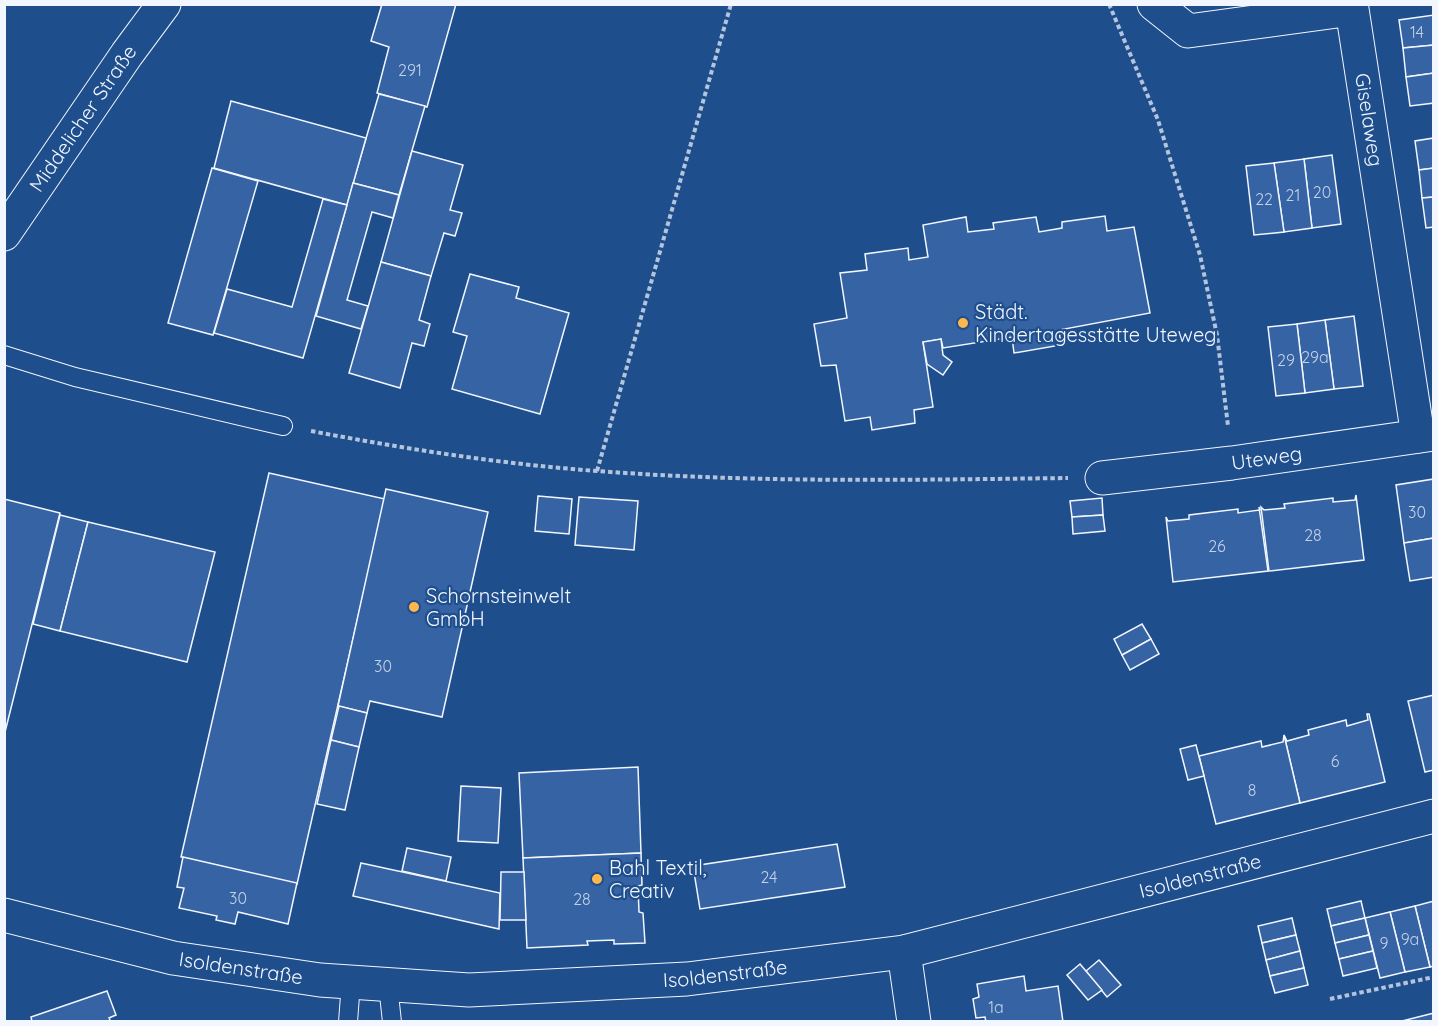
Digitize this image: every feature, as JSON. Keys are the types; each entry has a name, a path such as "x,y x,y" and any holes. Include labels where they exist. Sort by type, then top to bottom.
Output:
{"street":[{"name":"Middelicher Straße","path":"4,234 127,54 164,4"},
{"name":"Giselaweg","path":"1154,4 1188,31 1353,9 1426,435"},
{"name":"Uteweg","path":"1101,478 1232,463 1426,435"},
{"name":"Isoldenstraße","path":"4,915 173,958 320,980 469,990 687,979 904,952 1434,816"},
{"path":"904,952 914,1022"}],"lane":[{"path":"4,355 75,377 283,426"},
{"path":"348,1022 351,982"},
{"path":"388,985 392,1022"}],"path":[{"path":"597,471 731,4"},
{"path":"1109,4 1158,120 1200,255 1217,335 1232,463"},
{"path":"283,426 438,454 597,471 827,481 1101,478"},
{"path":"1330,999 1434,977"}],"building":[{"path":"382,4 456,4 427,107 377,93 389,47 371,41"},
{"path":"1434,15 1434,45 1403,48 1399,20"},
{"path":"1434,45 1434,73 1406,77 1403,48"},
{"path":"1434,73 1434,103 1410,106 1406,77"},
{"path":"379,94 425,106 399,195 353,183"},
{"path":"231,101 366,138 347,205 214,168"},
{"path":"1434,138 1434,168 1419,170 1415,141"},
{"path":"412,151 463,165 450,210 462,213 455,236 444,233 431,276 381,262"},
{"path":"1332,155 1341,224 1312,228 1304,159"},
{"path":"1304,159 1312,228 1284,232 1274,163"},
{"path":"1274,163 1284,232 1254,235 1246,166"},
{"path":"212,168 258,181 213,335 168,323"},
{"path":"1434,168 1434,197 1422,198 1419,170"},
{"path":"353,183 399,195 393,218 372,212 347,300 368,306 361,329 316,316"},
{"path":"1434,197 1434,227 1426,228 1422,198"},
{"path":"323,199 347,205 303,358 214,333 227,289 292,307"},
{"name":"Städt. Kindertagesstätte Uteweg","path":"1105,216 1107,231 1134,227 1150,313 1059,330 1061,345 1014,353 1012,337 943,348 941,339 923,342 933,407 914,410 915,423 872,430 870,417 845,421 836,365 821,366 814,324 847,318 840,273 867,270 865,254 908,248 909,260 928,257 923,225 966,217 968,232 994,229 993,223 1036,217 1039,232 1062,228 1062,222"},
{"path":"381,262 431,276 419,320 430,324 424,346 412,343 400,388 349,373"},
{"path":"470,274 519,287 516,298 569,313 540,414 452,389 467,336 453,332"},
{"path":"1354,316 1363,386 1334,389 1325,320"},
{"path":"1325,320 1334,389 1305,393 1297,324"},
{"path":"1297,324 1305,393 1276,396 1268,327"},
{"path":"941,339 943,355 952,362 943,375 927,364 923,342"},
{"path":"269,473 385,499 297,884 181,857"},
{"path":"1434,479 1434,538 1404,543 1396,485"},
{"name":"Schornsteinwelt GmbH","path":"386,489 488,512 442,717 370,701 367,713 338,706"},
{"path":"1356,495 1364,560 1269,571 1261,507 1264,510 1285,508 1284,504 1333,498 1333,502 1355,500"},
{"path":"538,496 572,499 569,534 535,531"},
{"path":"579,497 638,501 634,550 575,545"},
{"path":"1102,498 1103,515 1072,517 1070,501"},
{"path":"4,499 60,513 4,736"},
{"path":"1238,509 1238,513 1259,510 1268,571 1173,582 1166,517 1168,521 1189,519 1189,515"},
{"path":"60,515 88,522 60,631 33,624"},
{"path":"1103,515 1105,531 1073,534 1072,517"},
{"path":"88,522 215,552 187,662 60,631"},
{"path":"1434,538 1434,577 1410,581 1404,543"},
{"path":"1142,624 1151,639 1122,655 1114,639"},
{"path":"1151,639 1159,654 1130,670 1122,655"},
{"path":"1434,695 1434,770 1425,772 1408,701"},
{"path":"339,706 367,713 359,747 331,740"},
{"path":"1367,714 1369,714 1385,782 1300,803 1284,735 1287,741 1309,735 1308,730 1346,720 1347,726 1368,720"},
{"path":"1284,735 1300,803 1216,824 1199,756 1261,741 1262,747 1283,742"},
{"path":"331,740 359,747 345,810 317,804"},
{"path":"1196,745 1204,776 1188,780 1180,749"},
{"path":"638,767 641,853 523,858 519,773"},
{"path":"461,786 501,788 498,843 458,841"},
{"path":"837,844 845,887 700,909 693,866"},
{"path":"407,848 451,857 446,881 402,871"},
{"path":"641,853 642,885 638,886 639,912 643,913 645,943 614,944 614,940 587,941 588,945 527,948 523,858"},
{"path":"183,857 297,883 288,924 238,912 235,924 216,920 217,916 179,908 184,888 177,887"},
{"path":"361,863 500,893 499,929 353,896"},
{"path":"501,872 524,872 526,920 500,920"},
{"path":"1361,901 1365,918 1331,926 1327,909"},
{"path":"1434,901 1434,966 1430,967 1415,906"},
{"path":"1415,906 1430,967 1405,972 1390,912"},
{"path":"1390,912 1405,972 1380,978 1365,918"},
{"path":"1292,918 1296,935 1262,943 1258,926"},
{"path":"1365,918 1369,935 1335,943 1331,926"},
{"path":"1296,935 1300,951 1266,960 1262,943"},
{"path":"1369,935 1373,951 1339,959 1335,943"},
{"path":"1300,951 1304,968 1270,976 1266,960"},
{"path":"1373,951 1377,968 1343,976 1339,959"},
{"path":"1099,960 1121,985 1107,997 1086,971"},
{"path":"1080,964 1102,990 1088,1000 1067,975"},
{"path":"1304,968 1308,985 1275,993 1270,976"},
{"path":"1024,976 1026,991 1058,986 1063,1022 986,1022 985,1017 976,1018 973,999 979,997 977,984"},
{"path":"107,991 116,1015 109,1018 111,1022 32,1022 31,1017"},
{"path":"1434,1013 1434,1022 1398,1022"}],"place":[{"name":"Städt. Kindertagesstätte Uteweg","path":"963,323"},
{"name":"Schornsteinwelt GmbH","path":"414,607"},
{"name":"Bahl Textil, Creativ","path":"597,879"}]}
